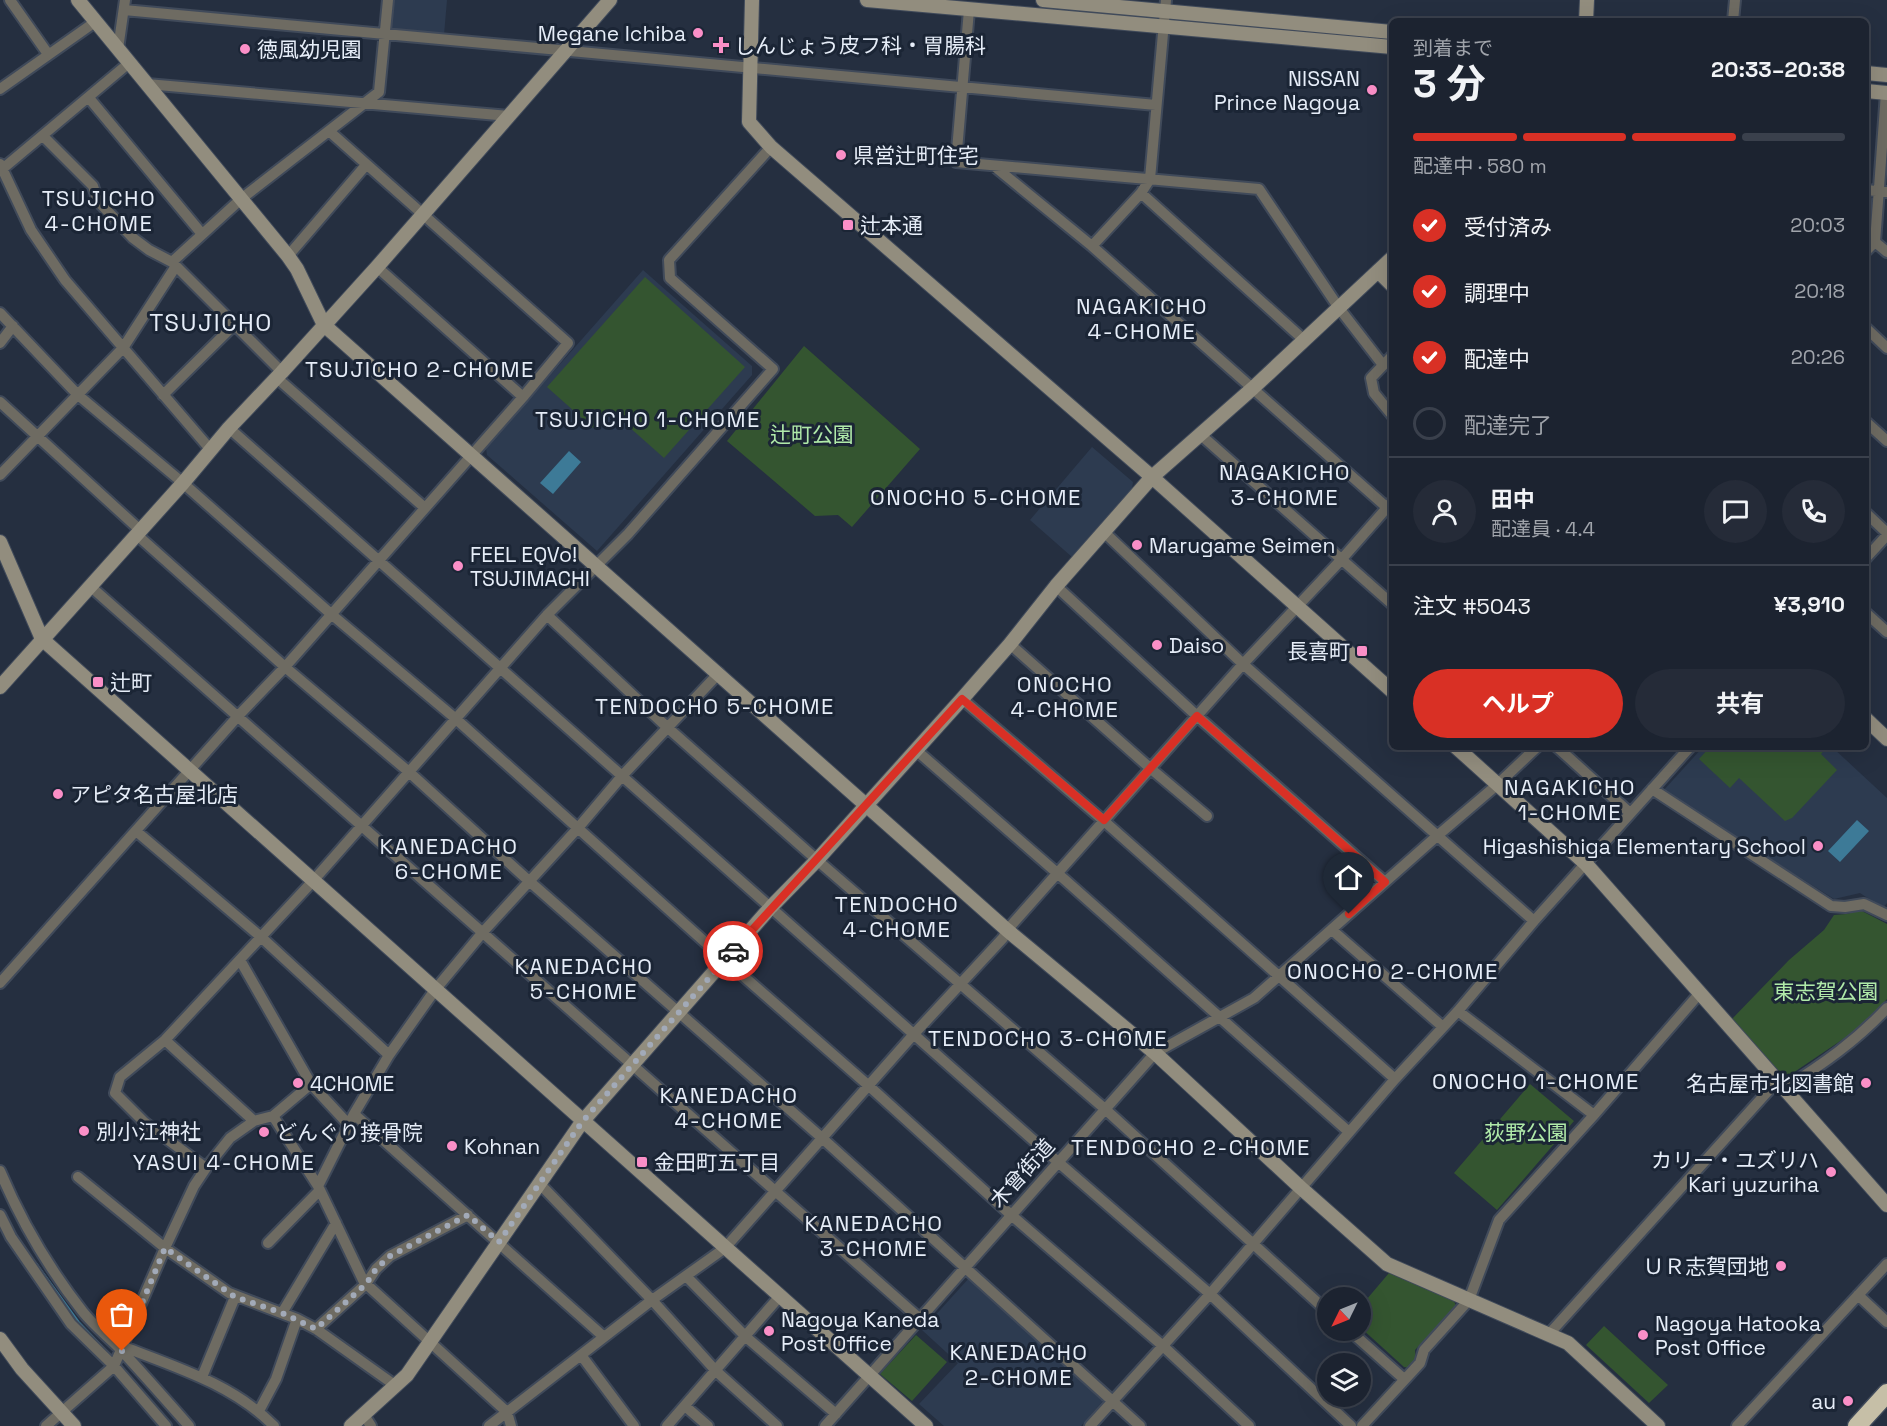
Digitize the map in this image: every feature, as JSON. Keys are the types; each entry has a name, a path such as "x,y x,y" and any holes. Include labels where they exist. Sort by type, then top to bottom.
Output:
{"highway":[{"path":"1857,1426 1887,1393"},
{"path":"1873,1426 1887,1411"}],"street":[{"path":"10,0 48,54"},
{"path":"78,0 288,256 297,268 324,325 1007,930 1155,1053 1387,1264 1568,1342 1658,1426"},
{"path":"0,475 123,348 174,264 202,234 241,199 379,92 388,0"},
{"path":"0,687 183,483 210,449 378,267 610,0"},
{"path":"752,0 749,122 771,147 1152,477 1389,688"},
{"path":"867,0 1389,47"},
{"path":"1043,0 1166,5 1389,32"},
{"path":"1586,18 1587,0"},
{"path":"1733,18 1735,0"},
{"path":"118,49 125,5 385,34 1156,105"},
{"path":"1092,246 1141,193 1150,179 1162,27 1166,5"},
{"path":"969,10 956,162 1259,189 1339,308 1383,365"},
{"path":"0,89 95,22"},
{"path":"129,63 43,136 1,168 31,230 65,280 210,449"},
{"path":"1869,73 1887,75"},
{"path":"147,84 509,116"},
{"path":"1869,91 1887,93 1882,191 1875,242 1869,248"},
{"path":"89,98 202,234"},
{"path":"0,983 238,715 285,667 524,397 568,343 328,131"},
{"path":"43,136 93,186 98,201 133,238 174,264 234,324 279,375 425,508"},
{"path":"206,1168 144,1122 115,1093 120,1077 165,1040 313,881 548,615 628,534 773,369 670,278 669,260 771,147"},
{"path":"288,256 366,165"},
{"path":"994,166 1092,246 1389,506"},
{"path":"1141,193 1304,340"},
{"path":"1875,242 1887,252"},
{"path":"351,1426 367,1421 407,1375 582,1122 771,907 817,860 962,699 1056,586 1152,477 1253,388 1389,261"},
{"path":"378,267 524,397"},
{"path":"1377,272 1389,282"},
{"path":"0,313 78,395 456,719 1010,1214 1163,1346 1249,1426"},
{"path":"163,395 234,324"},
{"path":"0,343 13,327"},
{"path":"1869,331 1887,348"},
{"path":"1389,359 1371,378 1374,393 1389,411"},
{"path":"0,402 285,667 410,772 529,881 965,1266 1140,1426"},
{"path":"1869,425 1887,441"},
{"path":"229,428 1210,1294 1351,1426"},
{"path":"1201,435 1389,601"},
{"path":"489,1426 652,1300 725,1248 914,1034 962,984 1007,930 1243,664 1389,508"},
{"path":"1869,516 1887,534 1869,555"},
{"path":"1104,532 1243,664 1534,921"},
{"path":"0,542 42,639 582,1122 927,1426"},
{"path":"90,585 919,1318"},
{"path":"1056,586 1197,716 1385,882"},
{"path":"548,615 668,728 1105,1109 1317,1302"},
{"path":"1869,616 1887,632"},
{"path":"1010,644 1207,816"},
{"path":"268,1243 319,1188 354,1114 389,1054 435,990 483,932 622,776 718,673"},
{"path":"962,699 1104,820 1395,1079"},
{"path":"1869,722 1887,739"},
{"path":"916,750 1349,1132"},
{"path":"1459,750 1586,864 1887,1205"},
{"name":"木曾街道","path":"825,1426 1010,1214 1155,1053 1254,998 1534,750"},
{"path":"1560,750 1630,813"},
{"path":"1090,1426 1210,1294 1395,1079 1458,1011 1534,921 1687,750"},
{"path":"1652,789 1831,906 1845,908 1864,904 1887,915"},
{"path":"136,831 261,937 389,1054"},
{"path":"1332,930 1443,1027"},
{"path":"240,960 311,1084 349,1125"},
{"path":"1362,1426 1420,1363 1425,1350 1468,1300 1499,1220 1594,1116 1699,994"},
{"path":"1550,1333 1781,1084 1825,1062 1863,1033 1887,1008"},
{"path":"1458,1011 1594,1116"},
{"path":"165,1040 254,1121"},
{"path":"46,1426 114,1366 165,1248 194,1186 206,1168 230,1138 254,1121 273,1116 311,1084"},
{"path":"354,1114 604,1337"},
{"path":"273,1116 319,1188 366,1284 507,1412 511,1426"},
{"path":"0,1171 52,1269 85,1314 123,1349 189,1426"},
{"path":"78,1178 165,1248 235,1297 282,1313 316,1329 396,1386"},
{"path":"539,1183 652,1300 716,1371 777,1426"},
{"path":"0,1215 11,1237 71,1324 114,1366 166,1426"},
{"path":"316,1329 366,1284 376,1269 390,1256 468,1215"},
{"path":"282,1313 336,1222"},
{"path":"1737,1426 1887,1264"},
{"path":"686,1276 746,1337 836,1414"},
{"path":"1858,1295 1887,1322"},
{"path":"667,1426 780,1296"},
{"path":"202,1377 235,1297"},
{"path":"259,1411 276,1379 297,1319"},
{"path":"0,1339 22,1370 74,1426"},
{"path":"1361,1341 1404,1379"},
{"path":"123,1349 202,1377 259,1411 274,1426"},
{"path":"581,1355 634,1426"},
{"path":"685,1406 708,1426"}],"shaded area":[{"path":"390,0 447,0 444,35 390,30"},
{"path":"643,270 752,366 752,375 597,551 487,455 486,448"},
{"path":"1092,447 1133,482 1132,489 1072,557 1030,520"},
{"path":"569,451 581,462 553,494 540,483"},
{"name":"Higashishiga Elementary School","path":"1700,750 1835,750 1887,798 1887,903 1883,908 1860,893 1834,899 1663,791"},
{"path":"1857,820 1869,831 1840,862 1828,851"},
{"path":"970,1277 1103,1401 1081,1426 944,1426 919,1404 958,1363 922,1330"}],"green space":[{"path":"645,277 745,367 664,458 610,410 593,428 547,387"},
{"name":"辻町公園","path":"804,346 920,449 852,527 838,515 815,516 727,441"},
{"path":"1707,750 1824,750 1821,754 1837,770 1792,818 1785,821 1739,778 1730,788 1699,759"},
{"name":"東志賀公園","path":"1860,910 1887,924 1887,999 1861,1027 1784,1079 1732,1019 1789,960 1824,930 1834,915"},
{"name":"荻野公園","path":"1530,1084 1574,1121 1497,1210 1454,1173"},
{"path":"1389,1273 1454,1301 1456,1306 1415,1350 1416,1360 1410,1368 1404,1367 1371,1337 1371,1294"},
{"path":"1604,1326 1668,1385 1649,1403 1586,1345"},
{"path":"916,1335 947,1362 912,1401 880,1374"}],"waterway":[{"path":"36,1264 78,1322 101,1346"}],"way so far":[{"path":"122,1351 165,1248 235,1297 282,1313 316,1329 366,1284 376,1269 390,1256 468,1215 499,1242 582,1122 733,951"}],"place":[{"name":"Megane Ichiba","path":"698,33"},
{"name":"しんじょう皮フ科・胃腸科","path":"721,45"},
{"name":"徳風幼児園","path":"245,49"},
{"name":"NISSAN Prince Nagoya","path":"1372,90"},
{"name":"県営辻町住宅","path":"841,155"},
{"name":"辻本通","path":"848,225"},
{"name":"Marugame Seimen","path":"1137,545"},
{"name":"FEEL EQVo! TSUJIMACHI","path":"458,566"},
{"name":"Daiso","path":"1157,645"},
{"name":"長喜町","path":"1362,651"},
{"name":"辻町","path":"98,682"},
{"name":"アピタ名古屋北店","path":"58,794"},
{"name":"Higashishiga Elementary School","path":"1818,846"},
{"name":"4CHOME","path":"298,1083"},
{"name":"名古屋市北図書館","path":"1866,1083"},
{"name":"別小江神社","path":"84,1131"},
{"name":"どんぐり接骨院","path":"264,1132"},
{"name":"Kohnan","path":"452,1146"},
{"name":"金田町五丁目","path":"642,1162"},
{"name":"カリー・ユズリハ Kari yuzuriha","path":"1831,1172"},
{"name":"ＵＲ志賀団地","path":"1781,1266"},
{"name":"Nagoya Kaneda Post Office","path":"769,1331"},
{"name":"Nagoya Hatooka Post Office","path":"1643,1335"},
{"name":"au","path":"1848,1401"}],"district":[{"name":"TSUJICHO 4-CHOME","path":"99,210"},
{"name":"NAGAKICHO 4-CHOME","path":"1142,318"},
{"name":"TSUJICHO","path":"211,322"},
{"name":"TSUJICHO 2-CHOME","path":"420,369"},
{"name":"TSUJICHO 1-CHOME","path":"648,419"},
{"name":"NAGAKICHO 3-CHOME","path":"1285,485"},
{"name":"ONOCHO 5-CHOME","path":"976,497"},
{"name":"ONOCHO 4-CHOME","path":"1065,696"},
{"name":"TENDOCHO 5-CHOME","path":"715,706"},
{"name":"NAGAKICHO 1-CHOME","path":"1570,800"},
{"name":"KANEDACHO 6-CHOME","path":"449,858"},
{"name":"TENDOCHO 4-CHOME","path":"897,916"},
{"name":"ONOCHO 2-CHOME","path":"1393,971"},
{"name":"KANEDACHO 5-CHOME","path":"584,978"},
{"name":"TENDOCHO 3-CHOME","path":"1048,1038"},
{"name":"ONOCHO 1-CHOME","path":"1536,1081"},
{"name":"KANEDACHO 4-CHOME","path":"729,1108"},
{"name":"TENDOCHO 2-CHOME","path":"1191,1147"},
{"name":"YASUI 4-CHOME","path":"224,1162"},
{"name":"KANEDACHO 3-CHOME","path":"874,1236"},
{"name":"KANEDACHO 2-CHOME","path":"1019,1364"}],"route":[{"path":"733,951 962,699 1104,820 1197,716 1385,882 1349,914"}]}
